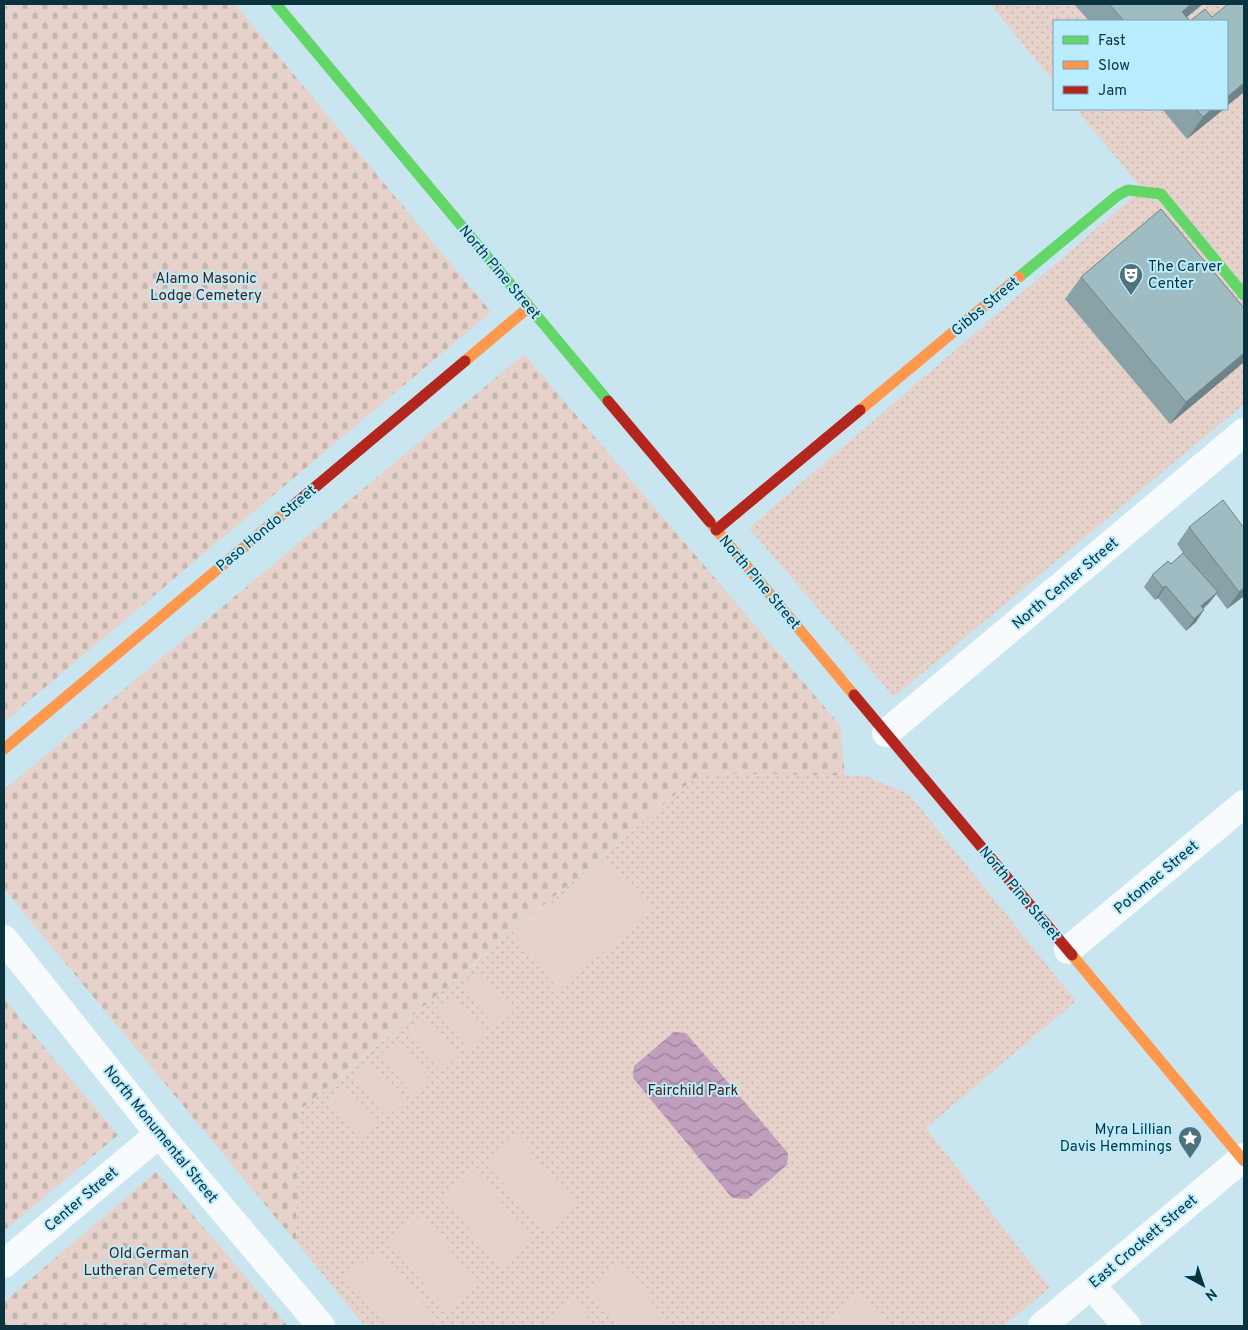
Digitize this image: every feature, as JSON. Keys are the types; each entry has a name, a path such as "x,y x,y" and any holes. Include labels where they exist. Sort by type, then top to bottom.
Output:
{"street":[{"name":"North Pine Street","path":"276,4 1244,1159"},
{"name":"Gibbs Street","path":"716,530 1111,202 1128,190 1161,194 1244,296"},
{"name":"Paso Hondo Street","path":"4,749 529,307"},
{"name":"North Center Street","path":"886,733 1244,432"},
{"name":"Potomac Street","path":"1068,950 1244,804"},
{"name":"North Monumental Street","path":"4,939 159,1134 321,1326"},
{"name":"Center Street","path":"4,1264 159,1134"},
{"name":"East Crockett Street","path":"1042,1326 1244,1159"},
{"path":"1091,1285 1127,1326"}],"green space":[{"name":"Alamo Masonic Lodge Cemetery","path":"11,4 235,4 491,312 4,722 4,7"},
{"name":"The Carver Center","path":"990,4 1244,4 1244,404 894,697 749,528 1142,189 1077,110 1228,110 1228,20 1053,20 1053,81"},
{"path":"524,354 840,725 845,776 701,773 299,1111 296,1242 4,889 4,790"},
{"name":"Fairchild Park","path":"701,773 866,776 909,794 1076,1001 926,1128 1050,1288 1003,1326 365,1326 296,1242 299,1112"},
{"path":"607,858 652,912 558,989 514,935"},
{"path":"480,973 513,1013 495,1027 462,987"},
{"path":"453,995 486,1035 468,1049 435,1009"},
{"path":"4,999 118,1135 4,1231"},
{"path":"426,1018 458,1058 441,1072 408,1032"},
{"path":"397,1041 430,1080 413,1095 380,1055"},
{"path":"371,1063 404,1103 386,1117 353,1078"},
{"path":"344,1086 377,1126 360,1140 327,1101"},
{"path":"517,1135 576,1205 544,1232 485,1162"},
{"path":"475,1170 533,1240 501,1267 443,1198"},
{"name":"Old German Lutheran Cemetery","path":"156,1172 288,1326 4,1326 4,1302"},
{"path":"420,1215 479,1284 447,1311 388,1242"},
{"path":"378,1250 437,1319 429,1326 387,1326 346,1277"},
{"path":"619,1263 672,1326 617,1326 587,1290"},
{"path":"858,1292 887,1326 832,1326 826,1319"},
{"path":"573,1301 595,1326 543,1326"}],"water":[{"path":"674,1032 686,1033 788,1153 787,1165 748,1199 732,1198 633,1078 634,1066"}],"building":[{"path":"1109,4 1191,4 1182,12 1189,20 1123,20"},
{"path":"1228,4 1244,4 1244,83 1228,96 1228,20 1191,20 1205,9 1212,17"},
{"path":"1197,110 1211,110 1203,117"},
{"path":"1161,209 1244,308 1244,353 1186,402 1081,277"},
{"path":"1223,500 1244,528 1244,588 1239,592 1189,527"},
{"path":"1183,553 1218,592 1201,606 1204,610 1194,619 1166,586 1163,588 1152,575 1168,561 1171,564"}],"traffic: fast":[{"path":"276,4 608,401"},
{"path":"1019,277 1118,195 1128,190 1161,194 1244,295"}],"traffic: slow":[{"path":"860,410 1019,277"},
{"path":"465,361 529,307"},
{"path":"4,749 295,504"},
{"path":"710,522 854,695"},
{"path":"1072,955 1244,1161"}],"traffic: jam":[{"path":"295,504 465,361"},
{"path":"608,401 710,522"},
{"path":"716,530 860,410"},
{"path":"854,695 1072,955"}],"place":[{"name":"The Carver Center","path":"1131,296"},
{"name":"Myra Lillian Davis Hemmings","path":"1190,1159"}]}
